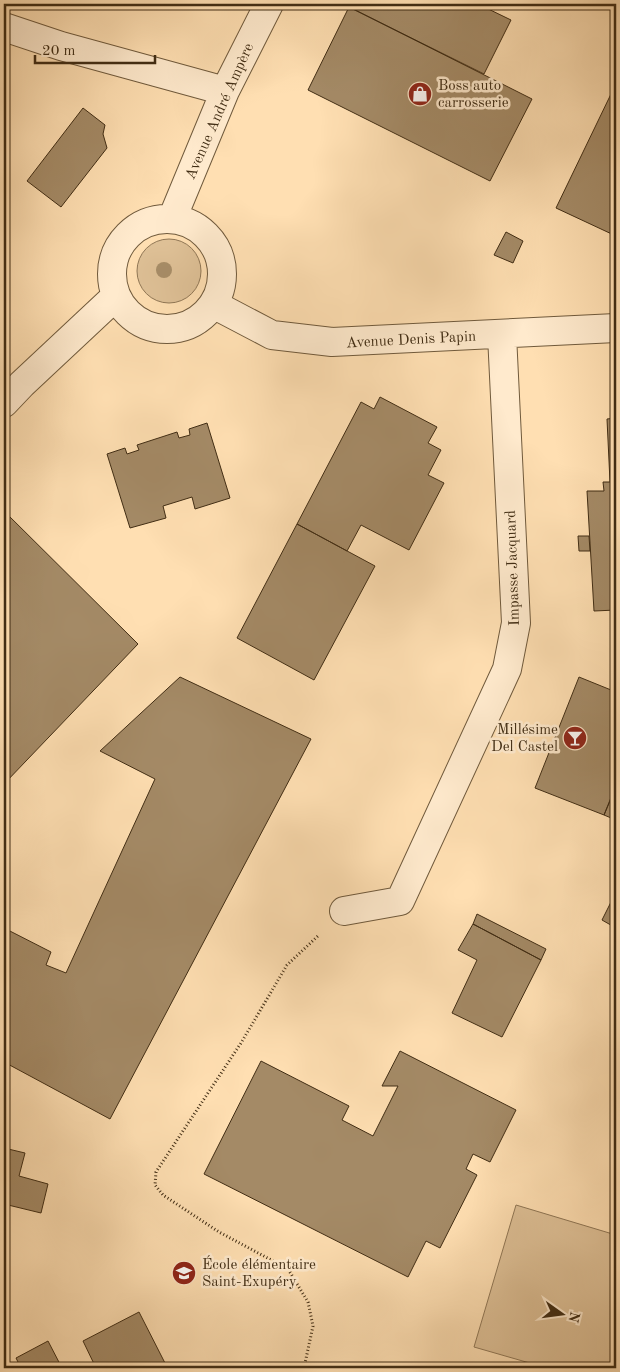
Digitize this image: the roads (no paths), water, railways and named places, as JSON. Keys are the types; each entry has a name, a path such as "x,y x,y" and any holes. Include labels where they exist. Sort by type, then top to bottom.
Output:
{"street":[{"name":"Avenue André Ampère","path":"172,219 225,91 269,4"},
{"path":"4,27 61,46 225,91"},
{"path":"172,219 190,224 206,235 216,250 222,268 220,286 213,304 202,317 187,325 171,329 154,328 138,322 125,310 116,296 112,280 113,264 118,249 128,236 140,226 156,220 172,219"},
{"path":"4,403 116,296"},
{"name":"Avenue Denis Papin","path":"213,304 272,335 332,342 616,328"},
{"name":"Impasse Jacquard","path":"344,911 400,902 507,669 516,623 502,335"}],"place":[{"name":"Boss auto carrosserie","path":"420,94"},
{"name":"Millésime Del Castel","path":"575,738"},
{"name":"École élémentaire Saint-Exupéry","path":"184,1273"}]}
